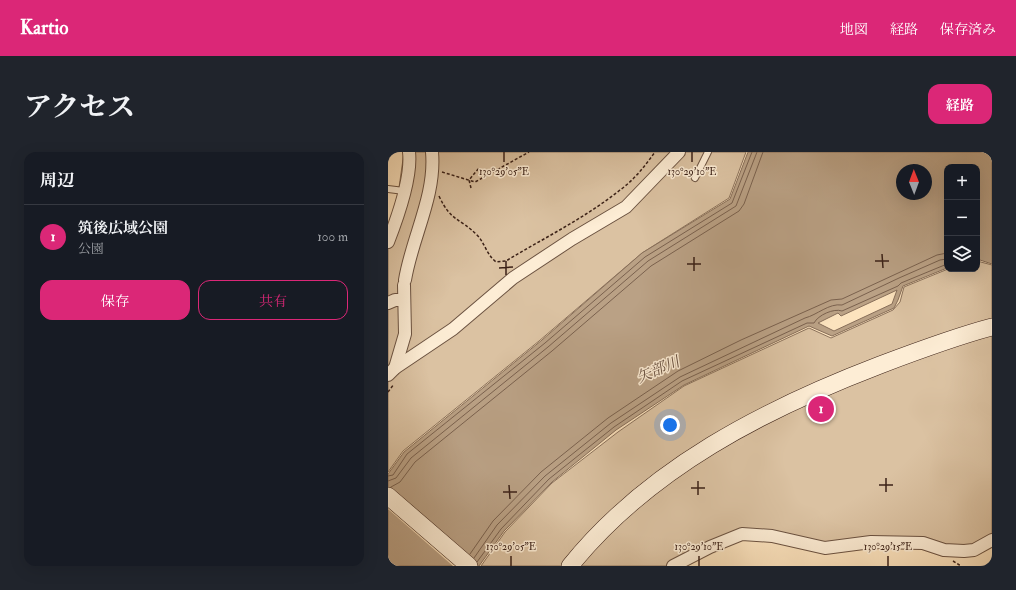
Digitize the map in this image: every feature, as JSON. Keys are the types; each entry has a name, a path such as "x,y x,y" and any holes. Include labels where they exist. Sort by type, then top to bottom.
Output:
{"street":[{"path":"388,242 398,217 404,191 409,152"},
{"path":"392,372 405,334 404,282 408,257 416,240 431,186 433,164 432,152"},
{"path":"392,372 453,329 513,278 572,239 626,207 679,152"},
{"path":"388,304 395,300 404,300"},
{"path":"570,566 611,522 662,478 723,438 804,396 844,379 909,354 992,327"},
{"path":"388,496 469,566"},
{"path":"673,566 710,547 742,534 772,536 825,548 871,542 923,543 944,550 964,551 974,550 992,540"}],"lane":[{"path":"695,178 708,152"},
{"path":"388,189 404,191"}],"path":[{"path":"440,172 475,182 529,152"},
{"path":"437,191 446,211 478,236 489,256 496,262 506,260 593,209 621,190 641,170 655,152"},
{"path":"471,188 470,180 479,168"}],"shaded area":[{"path":"404,152 746,152 729,198 642,253 539,341 403,451 388,472 388,234 395,216"},
{"path":"980,262 992,265 992,537 982,544 915,547 800,543 738,538 675,566 481,566 505,532 552,483 618,432 684,386 809,328 831,338 893,310 900,302 904,287 944,271 944,272 980,272"}],"water":[{"name":"矢部川","path":"748,152 992,152 992,264 980,260 980,164 944,164 944,269 903,286 894,308 832,336 809,326 684,385 616,430 552,482 504,531 479,566 388,566 388,474 404,452 542,340 642,253 730,199","holes":["897,290 892,304 834,331 818,323 838,313 841,316"]}],"pier":[{"path":"388,505 459,566 453,566 388,509"}],"place":[{"name":"筑後広域公園","path":"821,409"}]}
